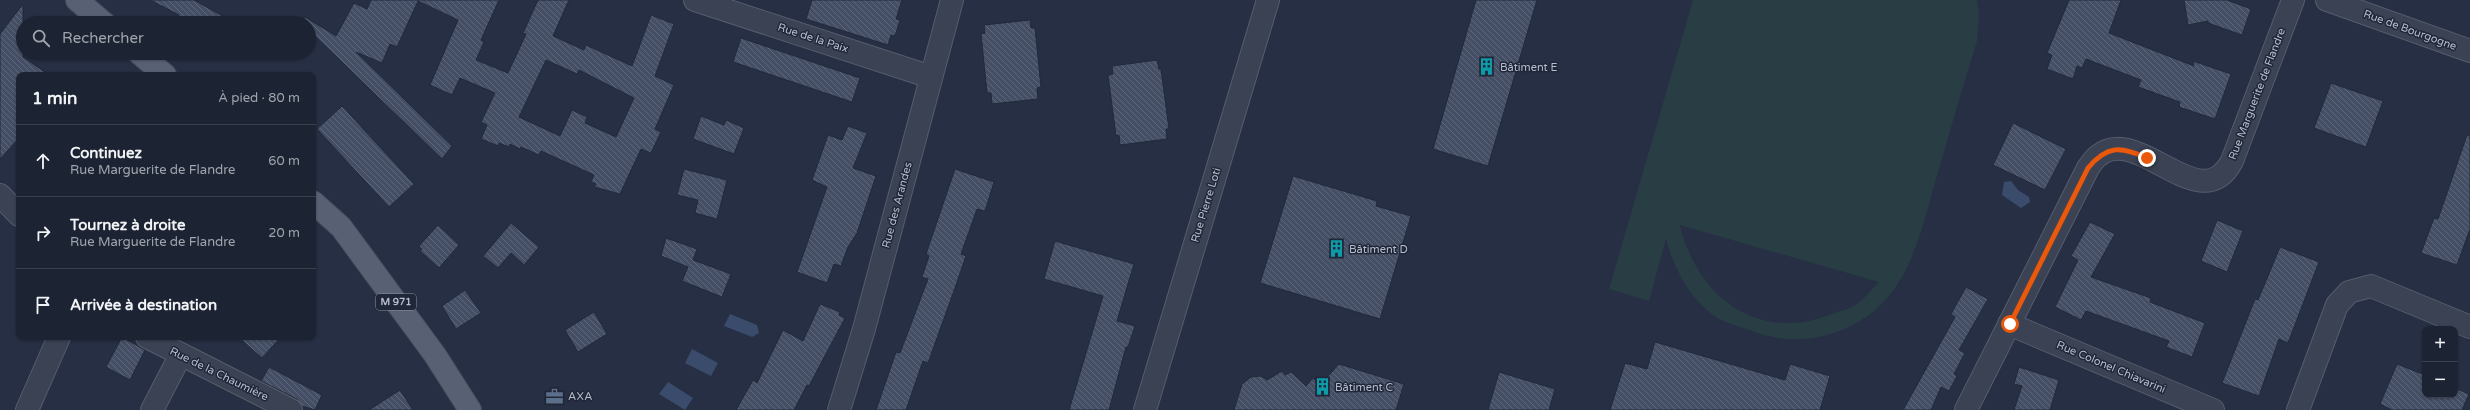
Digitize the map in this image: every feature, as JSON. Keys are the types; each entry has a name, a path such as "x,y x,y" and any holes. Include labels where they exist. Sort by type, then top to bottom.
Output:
{"main road":[{"path":"77,0 96,16"},
{"path":"147,60 161,72"},
{"name":"M 971","path":"316,205 345,233 435,355 470,410"}],"street":[{"name":"Rue de la Paix","path":"695,0 931,77"},
{"name":"Rue des Arandes","path":"839,410 864,328 952,0"},
{"name":"Rue Pierre Loti","path":"1145,410 1268,0"},
{"name":"Rue Marguerite de Flandre","path":"1966,410 2088,168 2098,156 2110,150 2130,150 2195,181 2210,180 2228,169 2293,0"},
{"name":"Rue de Bourgogne","path":"2327,0 2470,51"},
{"path":"0,195 16,212"},
{"path":"2298,410 2337,305 2349,292 2371,286 2470,326"},
{"name":"Rue Colonel Chiavarini","path":"2010,324 2213,410"},
{"path":"28,410 57,340"},
{"name":"Rue de la Chaumière","path":"152,340 180,356 291,410"},
{"path":"152,410 180,356"}],"green space":[{"path":"1693,0 1977,0 1979,15 1977,41 1916,245 1907,268 1894,289 1878,307 1857,323 1821,337 1791,339 1772,337 1762,334 1722,320 1704,308 1689,291 1683,281 1673,260 1666,239 1649,301 1609,289","holes":["1680,225 1879,282 1854,306 1829,315 1802,322 1777,323 1754,317 1734,307 1715,292 1700,273 1688,251"]}],"water":[{"path":"2011,181 2018,190 2029,197 2030,202 2021,208 2002,195 2004,182"},
{"path":"730,314 757,325 759,333 752,337 724,326"},
{"path":"692,349 718,363 711,376 685,363"},
{"path":"668,382 693,398 685,410 659,394"}],"building":[{"path":"150,0 194,0 223,16 178,16 179,15"},
{"path":"371,0 499,0 481,40 484,42 476,60 508,73 526,34 523,33 538,0 569,0 553,36 584,50 586,45 632,66 651,15 674,24 655,76 674,85 655,129 661,132 651,153 641,149 620,194 594,187 596,184 591,182 594,175 541,151 539,155 521,147 520,149 510,144 509,147 499,143 498,146 481,139 487,125 481,122 495,93 460,78 452,95 430,85 458,20 418,1 397,47 390,44 382,63 356,52 452,146 442,159 316,37 316,24 336,36 354,3 367,9","holes":["546,60 577,74 579,70 634,98 616,137 585,123 587,117 572,110 560,136 519,117"]},
{"path":"812,0 902,0 896,19 900,20 895,36 891,35 888,45 806,19"},
{"name":"Bâtiment E","path":"1476,0 1537,0 1488,166 1433,149"},
{"path":"2069,0 2121,0 2109,33 2194,66 2193,61 2231,74 2215,119 2179,107 2180,102 2138,87 2141,80 2086,59 2082,68 2077,66 2073,79 2047,69 2052,55 2047,53"},
{"path":"2184,0 2227,0 2251,9 2242,35 2208,23 2208,21 2188,25"},
{"path":"23,4 23,16 16,16 16,60 27,60 45,72 16,72 16,141 0,159 0,34"},
{"path":"1030,20 1031,28 1035,28 1041,87 1037,88 1038,99 992,104 991,93 987,93 981,34 985,33 984,25"},
{"path":"741,38 860,78 852,102 733,62"},
{"path":"1157,60 1159,69 1161,69 1169,129 1166,129 1167,139 1120,145 1119,135 1116,136 1108,75 1113,74 1112,66"},
{"path":"2331,83 2383,101 2366,147 2314,128"},
{"path":"342,106 414,184 389,207 317,129"},
{"path":"701,116 724,125 726,120 744,128 734,154 693,139"},
{"path":"2013,123 2066,149 2045,190 1993,165"},
{"path":"848,126 867,133 853,168 876,176 857,233 848,247 841,266 834,264 827,283 797,272 827,187 812,180 828,135 842,140"},
{"path":"2467,135 2470,136 2470,229 2457,265 2421,253 2434,218 2438,219"},
{"path":"684,169 727,180 717,219 695,213 698,200 677,195"},
{"path":"955,169 994,182 985,211 977,209 961,254 966,256 955,288 928,363 923,361 906,410 876,410 896,352 900,353 928,279 922,277 929,256 926,254"},
{"name":"Bâtiment D","path":"1293,176 1377,201 1376,206 1411,216 1380,319 1260,283"},
{"path":"2217,220 2243,231 2227,272 2201,261"},
{"path":"2090,222 2115,234 2091,277 2151,298 2150,302 2205,323 2192,357 2166,347 2169,341 2086,311 2081,320 2055,307 2078,260 2071,256"},
{"path":"511,223 539,247 524,265 511,253 498,268 483,256"},
{"path":"438,225 459,245 439,268 420,251 422,249 419,246"},
{"path":"666,238 697,249 693,260 731,274 722,297 682,281 688,267 661,256"},
{"path":"1055,241 1134,264 1117,321 1135,326 1128,347 1126,347 1109,410 1069,410 1103,296 1044,279"},
{"path":"2280,247 2319,262 2288,343 2279,339 2259,396 2222,383 2255,299 2258,300"},
{"path":"1966,287 1988,299 1959,350 1965,353 1954,374 1957,376 1949,391 1941,387 1931,410 1903,410 1955,317 1951,314"},
{"path":"465,290 481,313 456,329 442,306"},
{"path":"820,304 840,312 839,315 845,318 809,386 807,385 794,410 736,410 753,380 757,383 783,330 803,341"},
{"path":"594,312 607,334 578,352 565,330"},
{"path":"120,340 127,340 145,350 130,380 106,367"},
{"path":"241,340 278,340 262,358"},
{"path":"1655,342 1785,380 1790,364 1830,376 1820,410 1610,410 1625,363 1647,369"},
{"name":"Bâtiment C","path":"1339,364 1404,384 1396,410 1234,410 1242,384 1251,377 1261,376 1267,380 1282,371 1285,375 1291,372 1306,386 1313,378 1321,384"},
{"path":"2397,364 2422,374 2422,398 2458,398 2458,389 2469,394 2462,410 2392,410 2380,404"},
{"path":"269,367 322,395 315,410 302,406 297,399 261,381"},
{"path":"2019,367 2059,380 2050,410 2014,410 2022,386 2014,384"},
{"path":"1499,372 1555,389 1549,410 1488,410"},
{"path":"400,390 413,410 369,410"}],"place":[{"name":"Bâtiment E","path":"1487,67"},
{"name":"Bâtiment D","path":"1336,249"},
{"name":"Bâtiment C","path":"1322,387"},
{"name":"AXA","path":"555,396"}],"route":[{"path":"2010,324 2024,293 2088,168 2098,156 2110,150 2130,150 2147,158"}]}
